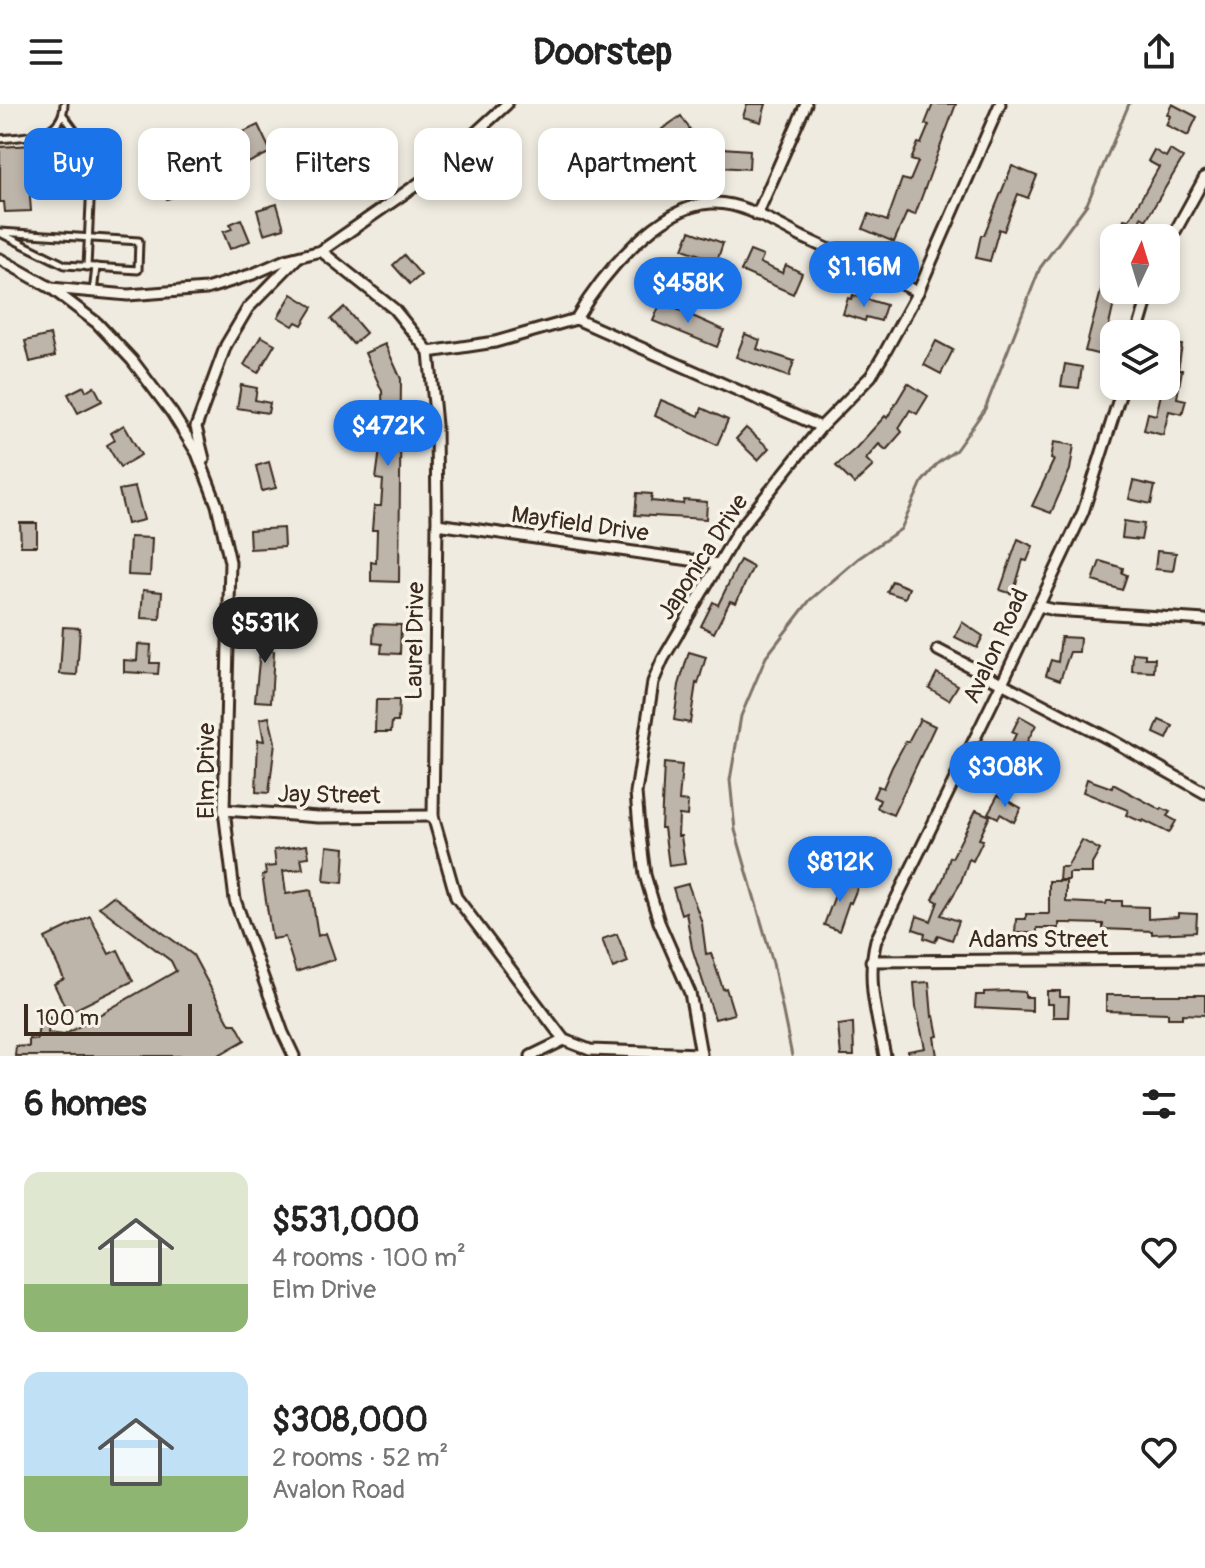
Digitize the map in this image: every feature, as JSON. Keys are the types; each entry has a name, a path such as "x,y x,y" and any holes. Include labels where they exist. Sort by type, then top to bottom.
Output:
{"street":[{"path":"51,288 128,295 206,289 321,251 425,179 507,104"},
{"path":"757,215 806,104"},
{"name":"Japonica Drive","path":"564,1040 590,1050 701,1054 690,993 659,922 645,875 636,793 653,682 663,659 738,531 821,427 871,376 918,292 1000,104"},
{"path":"1179,224 1205,177"},
{"path":"576,319 591,293 621,259 676,212 711,203 726,204 757,215 918,292"},
{"path":"321,251 394,309 429,352 495,342 576,319 821,427"},
{"name":"Elm Drive","path":"294,1056 235,900 224,810 230,562 196,427 226,345 248,308 300,256"},
{"name":"Elm Drive","path":"0,259 51,288 97,323 132,360 172,413 209,478"},
{"name":"Laurel Drive","path":"429,352 436,425 437,524 433,816 456,897 564,1040"},
{"name":"Avalon Road","path":"885,1056 873,996 871,961 876,940 1083,512 1119,400"},
{"name":"Mayfield Drive","path":"437,524 718,564"},
{"path":"1038,606 1054,610 1205,620"},
{"path":"938,650 1205,793"},
{"name":"Jay Street","path":"224,810 318,817 433,816"},
{"name":"Adams Street","path":"871,961 1205,959"},
{"path":"531,1056 564,1040"}],"lane":[{"path":"0,139 39,135 59,123 64,116 64,104"},
{"path":"64,116 87,147 92,161 87,267"},
{"path":"0,232 139,241 138,270 65,265 0,232"},
{"path":"93,293 96,267"}],"building":[{"path":"747,104 766,104 761,122 743,117"},
{"path":"933,104 956,104 915,215 907,212 894,242 863,229 869,214 887,221 902,179 910,181 918,162 911,160 929,125 925,124"},
{"path":"1172,104 1197,117 1188,136 1166,125"},
{"path":"681,116 689,128 663,128"},
{"path":"258,125 266,142 266,154 250,162 250,129"},
{"path":"24,146 24,200 30,200 31,211 5,212 4,202 0,202 0,147"},
{"path":"725,148 750,150 749,169 725,167"},
{"path":"1154,150 1166,157 1170,150 1183,158 1146,220 1141,217 1139,224 1122,224 1124,219 1129,220 1159,167 1148,161"},
{"path":"1012,166 1037,176 1028,198 1018,194 1004,231 999,229 990,261 976,258 981,235 984,235"},
{"path":"277,204 284,228 264,234 257,210"},
{"path":"241,219 250,241 230,249 223,232 232,229 230,224"},
{"path":"690,231 723,243 717,261 683,249"},
{"path":"750,251 763,256 760,263 782,273 786,265 802,273 793,294 741,271"},
{"path":"404,255 421,275 410,284 393,265"},
{"path":"292,294 313,307 302,325 296,322 293,326 278,317"},
{"path":"853,295 886,305 881,321 866,317 865,321 843,314 848,298 851,299"},
{"path":"1100,295 1100,304 1114,304 1110,320 1100,320 1100,355 1085,351"},
{"path":"661,302 724,330 717,347 653,321"},
{"path":"344,307 366,333 353,344 331,319"},
{"path":"745,334 760,340 757,349 794,361 789,377 736,357"},
{"path":"50,335 55,356 30,362 25,341"},
{"path":"261,336 275,344 258,373 244,365"},
{"path":"936,341 953,350 941,374 924,365"},
{"path":"385,344 401,379 399,582 371,581 371,562 376,563 377,530 372,530 374,506 381,506 383,480 376,479 381,442 372,441 373,427 383,428 382,391 365,353"},
{"path":"1065,364 1082,367 1079,388 1061,386"},
{"path":"908,383 928,396 917,414 910,410 899,428 902,432 886,450 879,444 866,459 873,466 854,484 836,466 885,416 887,418"},
{"path":"241,385 257,388 255,400 270,403 268,413 237,408"},
{"path":"84,386 86,391 94,386 102,401 78,413 68,394"},
{"path":"661,400 699,416 702,408 728,420 717,445 655,416"},
{"path":"1160,400 1186,400 1182,414 1169,411 1163,435 1144,430 1148,413 1156,415"},
{"path":"124,425 141,455 120,467 107,445 115,440 111,433"},
{"path":"746,428 769,448 758,460 736,439"},
{"path":"1054,442 1074,445 1070,470 1051,513 1032,506 1054,460 1051,459"},
{"path":"269,462 276,488 262,491 256,466"},
{"path":"1133,481 1155,486 1151,504 1129,499"},
{"path":"135,487 144,520 127,524 119,490"},
{"path":"637,493 652,494 651,501 683,504 684,500 707,502 706,519 635,515"},
{"path":"1124,521 1144,524 1141,540 1122,538"},
{"path":"20,523 37,523 37,546 21,546"},
{"path":"283,528 284,547 250,549 249,530"},
{"path":"130,537 152,538 150,576 128,575"},
{"path":"1018,539 1033,546 1027,561 1023,560 1013,594 1000,590"},
{"path":"1157,551 1176,553 1173,571 1155,569"},
{"path":"740,560 753,567 736,603 730,601 714,633 701,626 713,602 718,605"},
{"path":"1100,561 1123,568 1122,573 1127,575 1122,590 1093,581"},
{"path":"892,581 909,588 905,598 887,592"},
{"path":"143,590 162,592 160,619 141,618"},
{"path":"962,622 983,636 977,648 955,637"},
{"path":"256,624 271,626 269,650 274,651 271,702 255,701 261,641 255,640"},
{"path":"374,624 401,625 400,654 381,653 382,644 373,643"},
{"path":"63,627 80,628 77,675 60,674"},
{"path":"1061,637 1080,638 1079,652 1070,652 1060,680 1046,675 1051,660 1058,662"},
{"path":"138,644 151,645 150,663 159,663 158,674 124,672 124,660 137,661"},
{"path":"689,652 706,657 696,683 690,723 674,720 679,685"},
{"path":"1133,653 1155,658 1154,672 1132,671"},
{"path":"937,673 958,685 949,700 929,688"},
{"path":"376,700 399,700 398,722 392,722 391,732 375,732"},
{"path":"1020,716 1036,725 1022,751 1030,754 1024,767 1005,758"},
{"path":"269,717 275,742 269,793 256,792 258,740 264,741 260,719"},
{"path":"920,719 935,726 893,815 877,808 880,800 873,797 878,786 883,788"},
{"path":"1159,720 1173,726 1167,739 1154,733"},
{"path":"664,763 682,765 679,801 688,802 687,816 679,815 678,836 681,836 685,864 669,866 664,828 661,828"},
{"path":"1087,779 1112,788 1113,784 1170,812 1167,816 1176,821 1169,833 1126,815 1128,810 1083,792"},
{"path":"998,795 1021,808 1014,822 1000,814 998,818 988,813"},
{"path":"976,810 990,816 979,839 983,840 973,861 969,859 960,884 941,915 959,921 952,940 938,935 935,942 924,938 925,933 913,929 917,916 931,921 938,902 933,899 950,857"},
{"path":"864,840 877,841 875,857 862,855"},
{"path":"1082,840 1100,850 1092,864 1092,873 1069,873 1069,880 1059,880 1060,867 1067,867"},
{"path":"307,845 309,857 301,858 303,869 283,871 286,894 311,890 318,936 326,933 335,959 296,972 285,937 272,939 262,875 266,874 265,867 276,866 274,850"},
{"path":"327,846 345,848 343,883 324,881"},
{"path":"841,879 858,886 839,931 824,925"},
{"path":"1049,881 1066,881 1066,902 1106,904 1107,901 1122,901 1122,906 1148,907 1148,919 1178,917 1178,913 1197,914 1196,932 1152,934 1152,931 1103,929 1103,924 1059,923 1059,928 1037,928 1037,933 1015,933 1016,919 1026,919 1026,914 1049,914"},
{"path":"688,884 702,923 706,954 711,953 734,1014 715,1019 692,948 686,912 681,914 673,888"},
{"path":"113,896 193,955 230,1024 236,1024 245,1040 217,1056 15,1056 16,1046 29,1047 29,1039 37,1040 40,1017 50,1017 48,1033 64,1035 176,971 171,961 99,907"},
{"path":"90,916 109,954 118,950 133,981 68,1013 54,984 64,979 45,938"},
{"path":"617,934 628,962 613,968 602,939"},
{"path":"929,982 932,1017 938,1036 934,1037 937,1056 908,1056 908,1051 925,1048 914,983"},
{"path":"1047,991 1060,991 1060,997 1069,997 1068,1017 1053,1017 1053,1004 1047,1004"},
{"path":"1025,992 1025,997 1032,997 1032,1011 975,1008 976,995"},
{"path":"1106,995 1205,995 1205,1015 1182,1014 1182,1018 1168,1018 1168,1013 1106,1011"},
{"path":"853,1023 854,1056 841,1056 838,1025"}],"waterway":[{"path":"792,1056 773,963 735,830 730,780 741,716 766,657 810,600 859,558 901,529 922,482 938,463 956,450 985,409 1040,268 1087,204 1129,104"}]}
